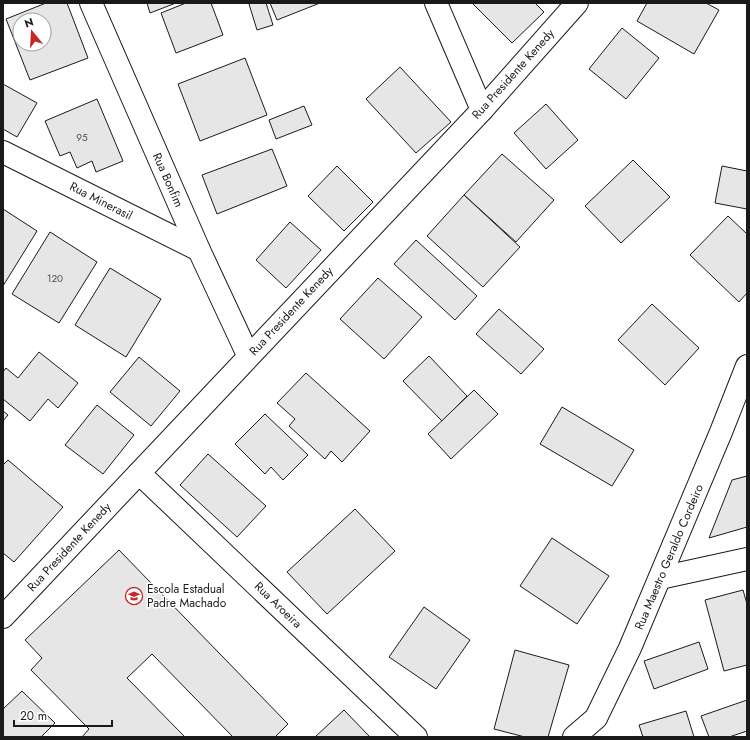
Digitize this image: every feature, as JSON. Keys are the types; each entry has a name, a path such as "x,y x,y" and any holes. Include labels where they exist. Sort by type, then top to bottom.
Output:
{"street":[{"name":"Rua Bonfim","path":"91,3 199,250 248,356"},
{"path":"436,3 482,110"},
{"name":"Rua Presidente Kenedy","path":"3,617 482,110 577,3"},
{"name":"Rua Minerasil","path":"3,152 199,250"},
{"name":"Rua Maestro Geraldo Cordeiro","path":"574,737 596,718 630,648 721,432 747,366"},
{"name":"Rua Aroeira","path":"139,473 416,737"},
{"path":"660,578 747,559"}],"building":[{"path":"46,3 67,3 88,58 30,80 19,52 52,52 52,12 24,12"},
{"path":"147,3 176,3 150,13"},
{"path":"186,3 211,3 223,35 176,53 161,13"},
{"path":"266,3 273,25 257,30 249,4"},
{"path":"270,3 320,3 277,20"},
{"path":"472,3 535,3 544,12 512,43"},
{"path":"647,3 706,3 719,10 694,54 637,21"},
{"path":"12,17 12,34 6,19"},
{"path":"622,28 659,58 626,99 589,69"},
{"path":"245,58 267,115 200,141 178,84"},
{"path":"400,67 451,122 416,153 366,99"},
{"path":"3,84 37,103 17,137 3,129"},
{"path":"97,99 123,161 96,172 92,161 77,168 70,152 60,156 45,121"},
{"path":"546,104 578,140 546,169 514,133"},
{"path":"304,106 312,125 276,139 269,120"},
{"path":"272,149 287,186 217,214 202,175"},
{"path":"502,154 554,200 516,242 464,195"},
{"path":"633,160 670,197 621,243 585,206"},
{"path":"337,166 373,202 344,231 308,196"},
{"path":"722,166 747,171 747,209 715,203"},
{"path":"464,195 520,247 483,287 427,236"},
{"path":"3,209 37,231 3,286"},
{"path":"728,216 747,234 747,293 739,302 690,255"},
{"path":"290,222 321,250 286,288 256,260"},
{"path":"50,232 97,262 59,323 12,294"},
{"path":"416,240 477,296 455,320 394,264"},
{"path":"110,268 161,299 126,357 75,325"},
{"path":"378,278 422,317 384,359 340,319"},
{"path":"652,304 699,348 665,385 618,340"},
{"path":"499,309 544,349 521,374 476,334"},
{"path":"39,352 78,383 58,408 48,399 30,421 3,399 3,372 6,368 18,378"},
{"path":"429,356 467,396 442,421 403,381"},
{"path":"139,357 180,391 151,426 110,392"},
{"path":"306,373 370,431 342,462 331,451 325,459 289,426 295,419 277,403"},
{"path":"474,390 498,414 451,459 428,434"},
{"path":"97,405 134,435 103,474 65,445"},
{"path":"562,407 634,450 612,486 540,444"},
{"path":"3,411 8,415 3,421"},
{"path":"265,414 308,455 283,480 271,467 265,474 235,444"},
{"path":"208,454 266,506 237,537 180,485"},
{"path":"8,460 63,507 14,562 3,553 3,465"},
{"path":"747,476 747,527 709,538 732,480"},
{"path":"355,509 395,551 327,614 287,572"},
{"path":"552,538 609,576 577,624 520,586"},
{"name":"Escola Estadual Padre Machado","path":"119,550 288,724 275,737 233,737 152,654 127,678 185,737 82,737 89,729 31,670 42,658 25,640"},
{"path":"743,590 747,604 747,665 724,671 705,600"},
{"path":"424,607 470,640 436,689 389,657"},
{"path":"699,642 708,669 654,689 644,661"},
{"path":"515,650 569,665 548,737 525,737 494,729"},
{"path":"22,691 55,723 41,737 3,737 3,709"},
{"path":"747,700 747,731 729,737 709,737 701,716"},
{"path":"344,710 370,737 315,737"},
{"path":"686,711 694,737 643,737 639,725"}],"place":[{"name":"Escola Estadual Padre Machado","path":"134,596"}]}
